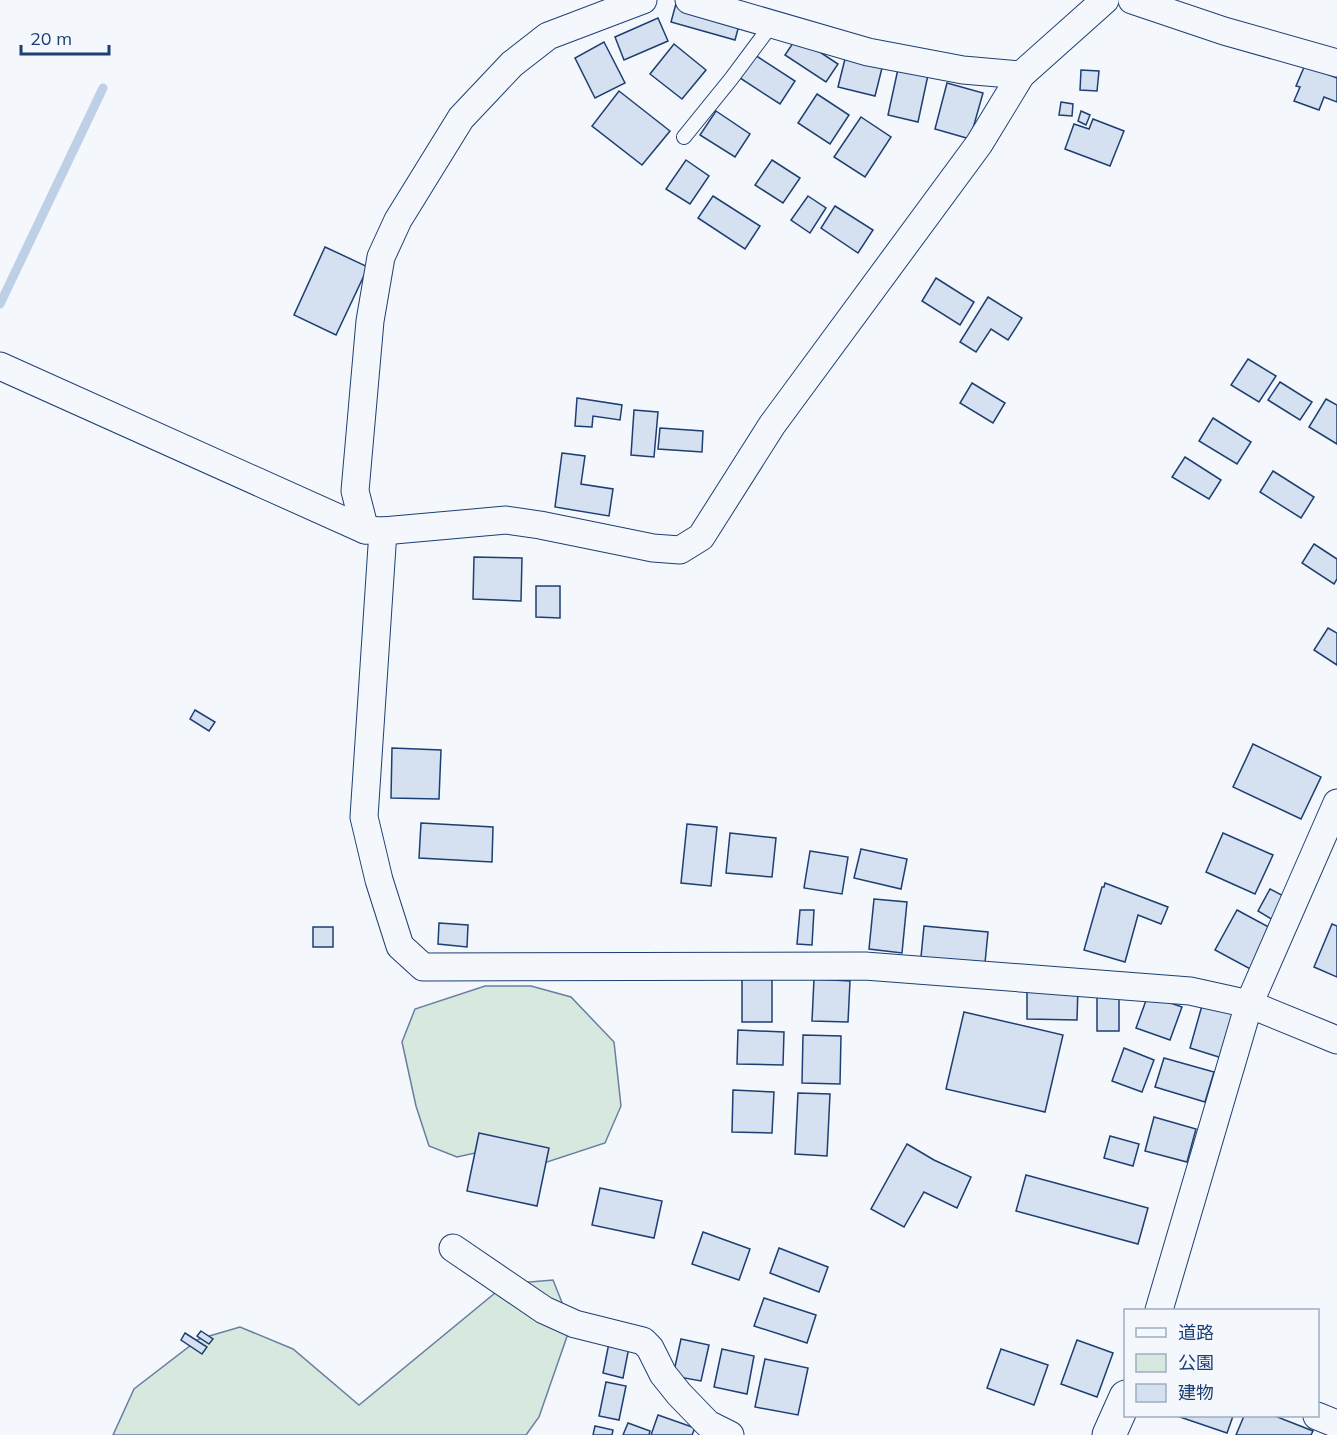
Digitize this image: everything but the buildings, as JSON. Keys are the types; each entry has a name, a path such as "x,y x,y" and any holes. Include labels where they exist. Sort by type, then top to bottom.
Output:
{"street":[{"path":"643,0 548,36 512,64 461,118 398,220 381,257 370,321 355,491 374,530 364,818 379,880 400,946 423,967 865,966 1190,991 1249,1004 1337,1040"},
{"path":"689,0 868,52 963,70 1021,75"},
{"path":"0,366 374,530 506,520 653,548 680,550 701,537 772,425 979,144 1021,75 1105,0"},
{"path":"1132,0 1224,31 1337,63"},
{"path":"1159,1309 1249,1004 1337,803"},
{"path":"453,1248 544,1310 575,1324 643,1341 650,1348 663,1374 714,1431"},
{"path":"1109,1435 1124,1399"},
{"path":"1319,1417 1337,1424"}],"lane":[{"path":"684,137 772,24"}],"green space":[{"path":"485,986 531,986 571,997 614,1042 621,1106 605,1143 541,1164 498,1148 457,1157 429,1146 416,1106 402,1042 415,1009"},
{"path":"553,1280 571,1325 539,1417 526,1435 113,1435 134,1389 199,1339 240,1327 293,1349 359,1405 506,1284"}],"waterway":[{"path":"0,304 103,88"}]}
